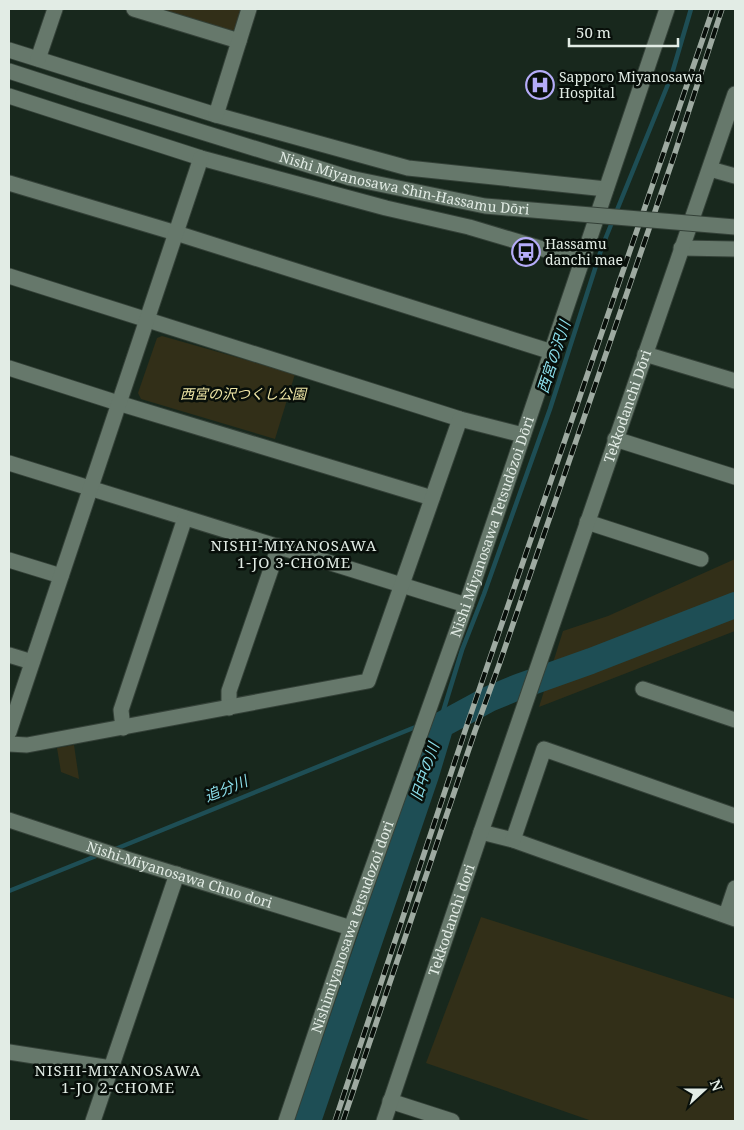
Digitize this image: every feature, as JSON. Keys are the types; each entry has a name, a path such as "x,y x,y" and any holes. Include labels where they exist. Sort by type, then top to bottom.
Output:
{"street":[{"path":"38,59 54,9"},
{"path":"134,9 239,40"},
{"path":"216,115 250,9"},
{"name":"Nishi Miyanosawa Tetsudōzoi Dōri","path":"420,732 466,606 667,9"},
{"path":"9,50 216,115 408,168 606,189"},
{"name":"Nishi Miyanosawa Shin-Hassamu Dōri","path":"9,71 83,96 350,178 485,206 735,227"},
{"name":"Tekkodanchi Dōri","path":"520,718 735,94"},
{"path":"9,96 201,158 386,208 469,227 583,261"},
{"path":"9,732 201,158"},
{"path":"710,169 735,176"},
{"path":"9,183 176,233 552,352"},
{"path":"681,248 735,249"},
{"path":"9,276 460,419 523,435"},
{"path":"645,354 735,381"},
{"path":"9,368 432,498"},
{"path":"9,744 27,745 368,681 460,419"},
{"path":"616,438 735,477"},
{"path":"9,463 466,606"},
{"path":"123,728 121,710 185,518"},
{"path":"587,522 701,559"},
{"path":"229,708 229,691 279,546"},
{"path":"9,560 61,576"},
{"path":"9,655 32,662"},
{"path":"642,690 735,720"},
{"name":"Tekkodanchi dori","path":"384,1121 520,718"},
{"name":"Nishimiyanosawa tetsudozoi dori","path":"286,1121 420,732"},
{"path":"513,840 544,749 735,816"},
{"name":"Nishi-Miyanosawa Chuo dori","path":"9,820 127,859 351,928"},
{"path":"481,832 513,840 730,917 735,888"},
{"path":"93,1121 177,874"},
{"path":"9,1052 111,1068"},
{"path":"390,1101 452,1121"}],"green space":[{"path":"159,9 244,9 238,28 232,31"},
{"name":"西宮の沢つくし公園","path":"162,336 295,374 275,439 141,399 138,393 157,338"},
{"path":"735,559 735,631 539,707 563,631 608,616"},
{"path":"74,745 79,779 61,772 57,748"},
{"path":"481,917 735,999 735,1121 592,1121 426,1063"}],"waterway":[{"name":"西宮の沢川","path":"441,725 442,715 462,650 550,409 602,247 671,77 691,9"},
{"name":"旧中の川","path":"308,1121 426,775 441,725 489,699 518,687 735,605"},
{"name":"追分川","path":"113,850 418,726"},
{"name":"追分川","path":"9,891 101,854"}],"railway":[{"path":"335,1121 466,728 713,9"},
{"path":"343,1121 475,731 673,159 722,9"}],"place":[{"name":"Sapporo Miyanosawa Hospital","path":"540,85"},
{"name":"Hassamu danchi mae","path":"526,252"}],"district":[{"name":"NISHI-MIYANOSAWA 1-JO 3-CHOME","path":"294,554"},
{"name":"NISHI-MIYANOSAWA 1-JO 2-CHOME","path":"118,1080"}]}
